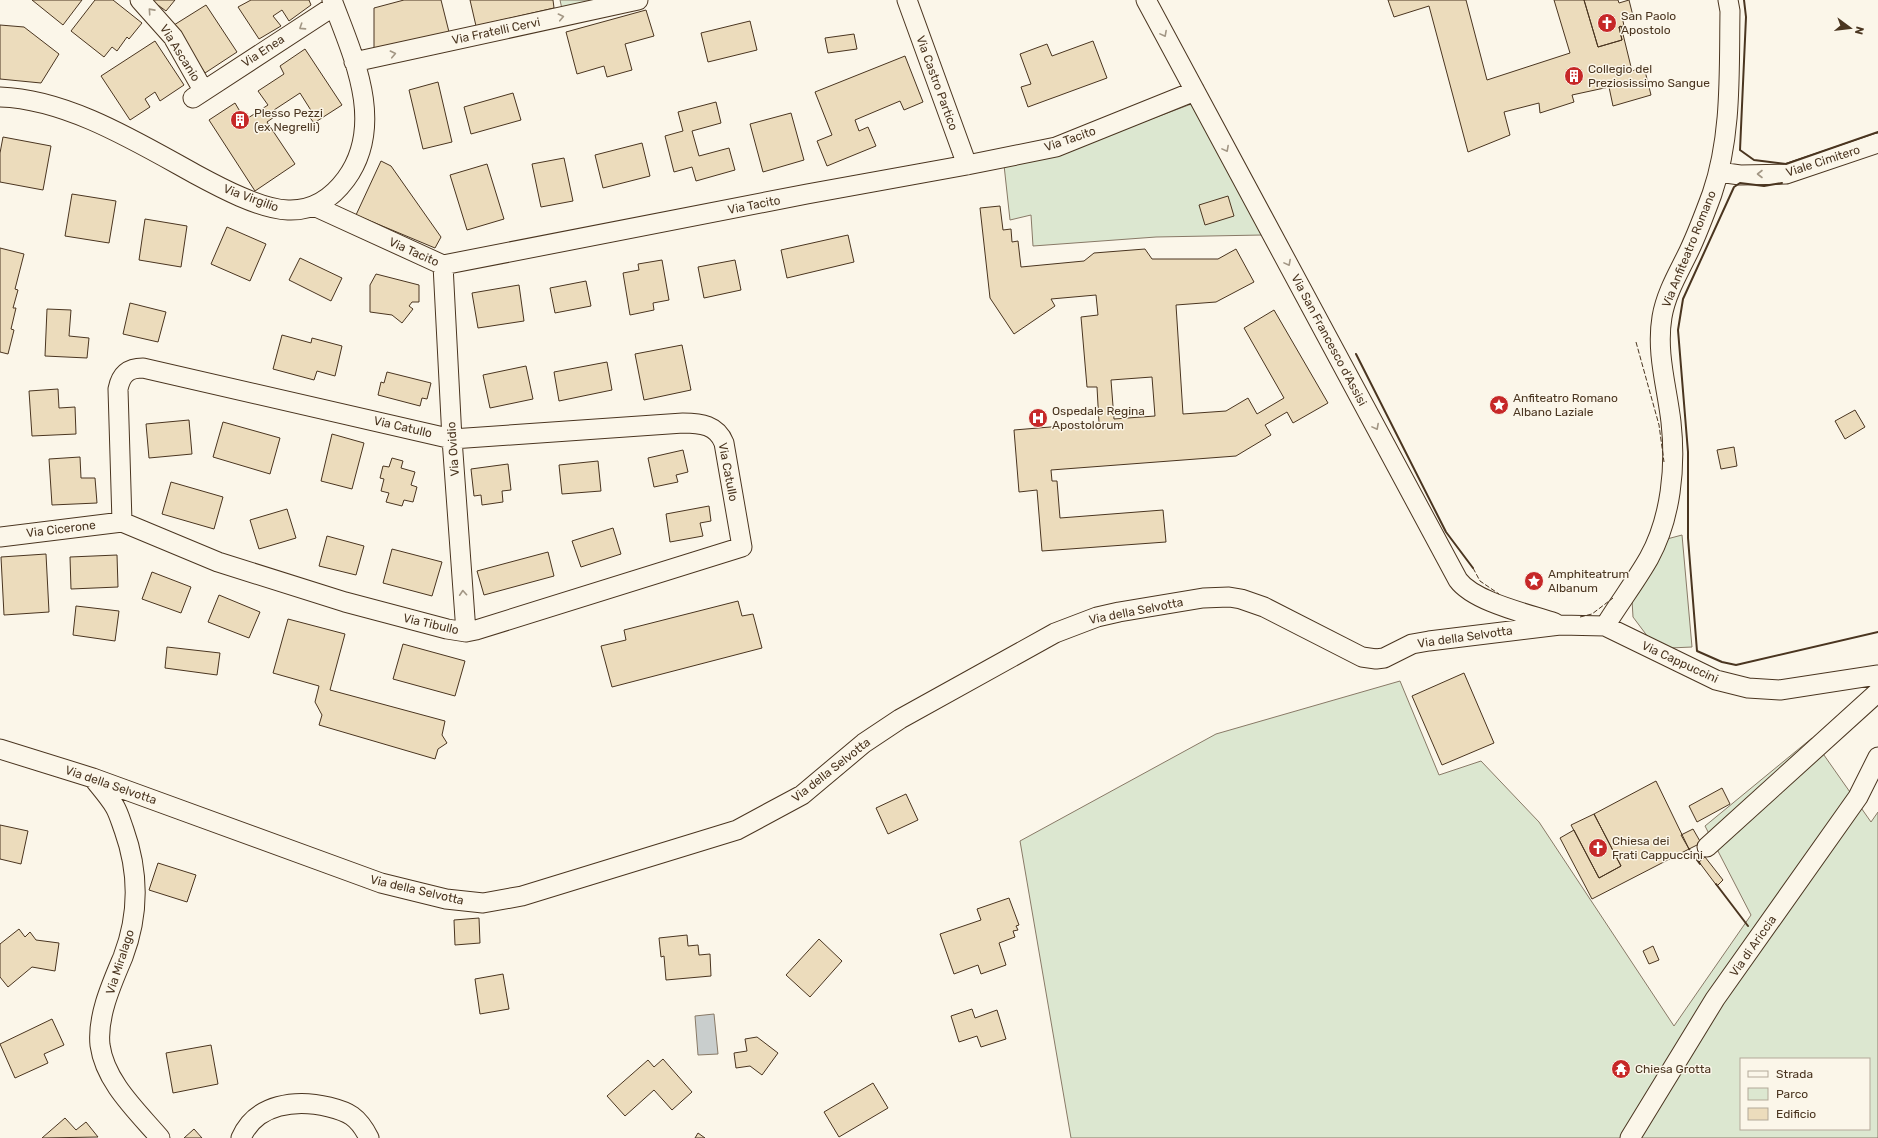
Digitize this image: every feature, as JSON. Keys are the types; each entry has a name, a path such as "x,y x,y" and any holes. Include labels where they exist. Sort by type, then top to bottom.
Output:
{"street":[{"name":"Via Ascanio","path":"140,0 173,37 198,94"},
{"name":"Via Fratelli Cervi","path":"354,62 638,0"},
{"name":"Via Castro Partico","path":"907,0 967,166"},
{"name":"Via San Francesco d'Assisi","path":"1146,0 1458,580 1473,594 1488,601 1560,625"},
{"name":"Via Anfiteatro Romano","path":"1605,626 1649,558 1663,523 1670,488 1673,459 1672,425 1661,355 1662,317 1669,294 1699,230 1719,172 1725,135 1728,98 1730,11 1728,0"},
{"name":"Via Enea","path":"198,94 338,2"},
{"name":"Via Virgilio","path":"0,97 31,100 67,110 159,154 229,192 249,199 288,210 314,206 330,196 342,184 352,169 362,144 365,125 365,104 344,31 338,2"},
{"name":"Via Tacito","path":"314,206 443,265 807,194 967,166 1056,147 1195,91"},
{"name":"Viale Cimitero","path":"1719,172 1740,174 1786,174 1878,143"},
{"name":"Via Ovidio","path":"443,265 452,439 466,632"},
{"name":"Via Catullo","path":"122,522 118,389 121,379 126,372 133,369 149,369 452,439 683,423 705,425 718,433 724,443 742,547"},
{"name":"Via Cicerone","path":"0,537 122,522"},
{"name":"Via Tibullo","path":"122,522 190,551 248,572 345,602 447,629 466,632 493,626 742,547"},
{"name":"Via della Selvotta","path":"0,749 93,778 381,883 446,899 483,903 495,902 530,894 737,830 802,795 864,743 900,719 1055,633 1097,617 1203,598 1242,599 1275,612 1354,654 1376,659 1389,656 1408,646 1421,642 1560,625 1605,626"},
{"name":"Via Cappuccini","path":"1605,626 1716,680 1748,688 1780,690 1878,676"},
{"path":"1707,847 1878,692"},
{"name":"Via di Ariccia","path":"1630,1138 1715,999 1858,797 1878,757"},
{"name":"Via Miralago","path":"93,778 115,808 123,827 132,858 136,893 129,938 101,1021 100,1044 106,1063 117,1086 126,1099 160,1138"},
{"path":"241,1138 251,1122 267,1110 284,1105 305,1103 323,1106 347,1113 356,1119 369,1138"}],"green space":[{"path":"560,0 601,0 562,9"},
{"path":"1194,103 1262,235 1156,237 1033,246 1031,215 1010,220 1004,165 1055,155"},
{"path":"1682,535 1692,647 1670,648 1648,637 1633,617 1632,600 1667,539"},
{"path":"1400,681 1439,775 1481,761 1539,822 1674,1026 1751,915 1705,826 1812,738 1871,822 1878,812 1878,1138 1071,1138 1020,841 1216,734"}],"shaded area":[{"path":"714,1014 718,1054 698,1055 695,1016"}],"building":[{"path":"32,0 82,0 63,25"},
{"path":"95,0 113,0 142,23 129,39 127,37 117,51 112,47 104,57 71,31"},
{"path":"151,0 175,0 166,11"},
{"path":"251,0 309,0 311,5 289,21 282,10 273,16 281,26 259,39 238,7"},
{"path":"404,0 441,0 449,32 374,52 374,8"},
{"path":"470,0 553,0 554,8 476,26"},
{"name":"Collegio del Preziosissimo Sangue","path":"1388,0 1466,0 1487,80 1570,53 1554,0 1584,0 1598,47 1622,40 1619,27 1621,26 1632,71 1644,67 1651,95 1613,106 1609,87 1572,95 1574,102 1540,113 1539,103 1504,112 1510,135 1468,152 1429,6 1394,17"},
{"name":"San Paolo Apostolo","path":"1584,0 1618,0 1619,3 1629,0 1633,16 1623,21 1624,26 1619,27 1622,40 1598,47"},
{"path":"206,5 237,52 205,73 174,25"},
{"path":"646,10 654,36 625,44 632,70 607,77 604,66 577,74 566,32"},
{"path":"750,21 757,50 708,62 701,33"},
{"path":"0,25 24,27 59,54 41,83 0,79"},
{"path":"854,34 857,49 828,53 825,38"},
{"path":"155,41 184,85 160,101 155,92 145,99 150,107 130,120 101,76"},
{"path":"1093,41 1107,78 1028,107 1021,87 1031,84 1020,54 1047,44 1052,56"},
{"name":"Plesso Pezzi (ex Negrelli)","path":"305,49 342,105 314,123 308,115 312,112 300,93 274,110 277,115 267,122 295,164 255,191 209,120 235,103 245,120 268,105 258,91 284,74 280,66"},
{"path":"905,56 923,102 904,110 900,101 855,120 859,131 868,127 876,146 827,166 817,141 832,135 815,92"},
{"path":"438,82 452,142 423,149 409,90"},
{"path":"513,93 521,120 471,134 464,107"},
{"path":"716,102 721,123 692,131 699,156 729,148 735,170 696,181 692,167 674,172 665,136 683,131 678,112"},
{"path":"791,113 804,160 763,172 750,124"},
{"path":"3,137 51,146 43,190 0,182 0,153"},
{"path":"642,143 650,176 603,188 595,155"},
{"path":"564,158 573,201 541,207 532,164"},
{"path":"381,161 391,166 441,237 435,248 356,215"},
{"path":"487,164 504,219 467,230 450,175"},
{"path":"72,194 116,201 109,243 65,236"},
{"path":"1228,196 1234,216 1205,225 1199,205"},
{"path":"1000,206 1003,230 1011,229 1012,242 1018,241 1021,267 1084,261 1094,253 1145,249 1152,259 1218,259 1236,249 1254,282 1216,302 1176,305 1183,414 1226,411 1248,398 1257,414 1284,398 1244,328 1274,310 1328,403 1293,423 1287,412 1265,425 1271,435 1236,456 1051,470 1052,481 1057,481 1060,518 1163,510 1166,542 1042,551 1037,490 1019,492 1014,430 1099,423 1097,387 1087,387 1081,317 1098,315 1096,295 1051,299 1055,306 1014,334 990,298 980,208","holes":["1152,377 1155,416 1114,419 1111,380"]},
{"path":"145,219 187,226 181,267 139,260"},
{"path":"227,227 266,244 250,281 211,264"},
{"path":"848,235 854,262 787,278 781,250"},
{"path":"0,248 24,254 15,289 18,290 13,308 16,308 11,329 14,330 8,354 0,352"},
{"path":"300,258 342,278 331,301 289,280"},
{"path":"662,260 669,300 653,303 654,310 630,315 623,273 639,270 638,264"},
{"path":"735,260 741,290 704,298 698,267"},
{"path":"376,274 419,285 419,302 412,302 409,306 413,309 402,323 392,315 370,312 370,285"},
{"path":"586,281 591,306 555,313 550,288"},
{"path":"519,285 524,321 478,328 472,293"},
{"path":"130,303 166,312 158,342 123,334"},
{"path":"47,309 71,310 69,336 89,338 87,358 45,356"},
{"path":"282,335 311,343 312,338 342,346 335,376 317,371 314,380 273,369"},
{"path":"682,345 691,390 644,400 635,354"},
{"path":"607,362 612,390 559,401 554,372"},
{"path":"526,366 533,399 490,408 483,375"},
{"path":"387,372 431,383 427,399 422,398 420,406 378,395 381,382 384,383"},
{"path":"58,389 59,408 75,407 76,434 32,436 29,391"},
{"path":"1855,410 1865,427 1845,439 1835,421"},
{"path":"189,420 192,454 149,458 146,424"},
{"path":"223,422 280,438 270,474 213,457"},
{"path":"332,434 364,443 352,489 321,481"},
{"path":"1734,447 1737,466 1721,469 1717,450"},
{"path":"683,450 688,472 676,475 678,482 654,487 648,458"},
{"path":"80,457 81,478 95,478 97,503 52,505 49,459"},
{"path":"392,458 403,461 401,468 415,472 411,485 417,487 413,502 404,500 402,506 386,502 389,493 381,491 384,479 380,478 383,466 389,467"},
{"path":"598,461 601,491 562,494 559,465"},
{"path":"508,464 511,490 502,491 503,502 482,505 481,495 474,496 471,469"},
{"path":"171,482 223,497 214,529 162,514"},
{"path":"709,506 711,521 700,523 703,536 670,542 666,514"},
{"path":"287,509 296,538 259,549 250,520"},
{"path":"613,528 621,554 581,567 572,541"},
{"path":"327,536 364,546 356,575 319,566"},
{"path":"392,549 442,562 432,596 383,583"},
{"path":"548,552 554,576 484,595 477,571"},
{"path":"46,554 49,612 4,615 1,557"},
{"path":"117,555 118,587 71,589 70,557"},
{"path":"152,572 191,587 181,613 142,599"},
{"path":"219,595 260,612 249,638 208,622"},
{"path":"738,601 742,616 753,614 762,648 612,687 601,646 626,640 624,630"},
{"path":"76,606 119,611 115,641 73,635"},
{"path":"288,619 345,634 330,690 445,721 442,735 447,743 438,749 435,759 319,725 322,715 315,702 319,686 273,673"},
{"path":"403,644 465,661 455,696 393,679"},
{"path":"167,647 220,653 217,675 165,668"},
{"path":"1464,673 1494,743 1442,765 1412,696"},
{"path":"1656,781 1689,849 1592,899 1560,838 1574,830 1599,878 1621,866 1594,814"},
{"path":"1722,788 1730,804 1697,822 1689,806"},
{"path":"906,794 918,820 888,834 876,808"},
{"name":"Chiesa dei Frati Cappuccini","path":"1594,814 1621,866 1599,878 1571,825"},
{"path":"0,825 28,831 21,864 0,859"},
{"path":"1693,829 1701,843 1689,849 1681,835"},
{"path":"1705,857 1723,880 1717,886 1699,862"},
{"path":"158,863 196,875 187,902 149,890"},
{"path":"1009,898 1019,925 1016,926 1018,930 1013,931 1015,937 999,943 1006,965 981,974 978,965 954,974 940,934 981,920 977,909"},
{"path":"479,918 480,943 455,945 454,920"},
{"path":"19,929 25,937 30,932 36,940 59,943 55,971 32,967 8,987 0,977 0,944"},
{"path":"687,935 688,946 698,945 699,955 710,954 711,976 666,980 664,956 661,957 659,938"},
{"path":"819,939 842,961 810,997 786,975"},
{"path":"1653,946 1659,960 1649,964 1643,951"},
{"path":"503,974 509,1009 480,1014 475,979"},
{"path":"972,1009 975,1018 997,1010 1006,1039 981,1047 977,1036 959,1042 951,1016"},
{"path":"52,1019 64,1045 44,1054 48,1063 15,1078 0,1044"},
{"path":"757,1037 778,1053 762,1075 750,1066 736,1068 734,1053 747,1051 745,1039"},
{"path":"211,1045 218,1084 173,1093 166,1053"},
{"path":"663,1059 692,1092 672,1110 654,1090 625,1116 607,1096 648,1060 654,1067"},
{"path":"873,1083 888,1108 839,1137 824,1112"},
{"path":"65,1118 76,1130 86,1122 98,1137 42,1138"},
{"path":"194,1129 202,1138 184,1138"},
{"path":"698,1133 705,1138 695,1138"}],"fence":[{"path":"1636,342 1659,425 1664,462"},
{"path":"1473,568 1480,581 1499,594"},
{"path":"1580,617 1592,614 1613,598"}],"wall":[{"path":"1744,0 1746,17 1740,150 1754,160 1786,164 1878,132"},
{"path":"1782,183 1764,186 1740,183 1734,187 1683,299 1678,330 1688,452 1688,538 1697,651 1722,662 1736,665 1878,632"},
{"path":"1356,354 1446,532 1473,568"},
{"path":"1689,849 1700,864"},
{"path":"1716,884 1748,926"}],"place":[{"name":"San Paolo Apostolo","path":"1607,23"},
{"name":"Collegio del Preziosissimo Sangue","path":"1574,76"},
{"name":"Plesso Pezzi (ex Negrelli)","path":"240,120"},
{"name":"Anfiteatro Romano Albano Laziale","path":"1499,405"},
{"name":"Ospedale Regina Apostolorum","path":"1038,418"},
{"name":"Amphiteatrum Albanum","path":"1534,581"},
{"name":"Chiesa dei Frati Cappuccini","path":"1598,848"},
{"name":"Chiesa Grotta","path":"1621,1069"}]}
